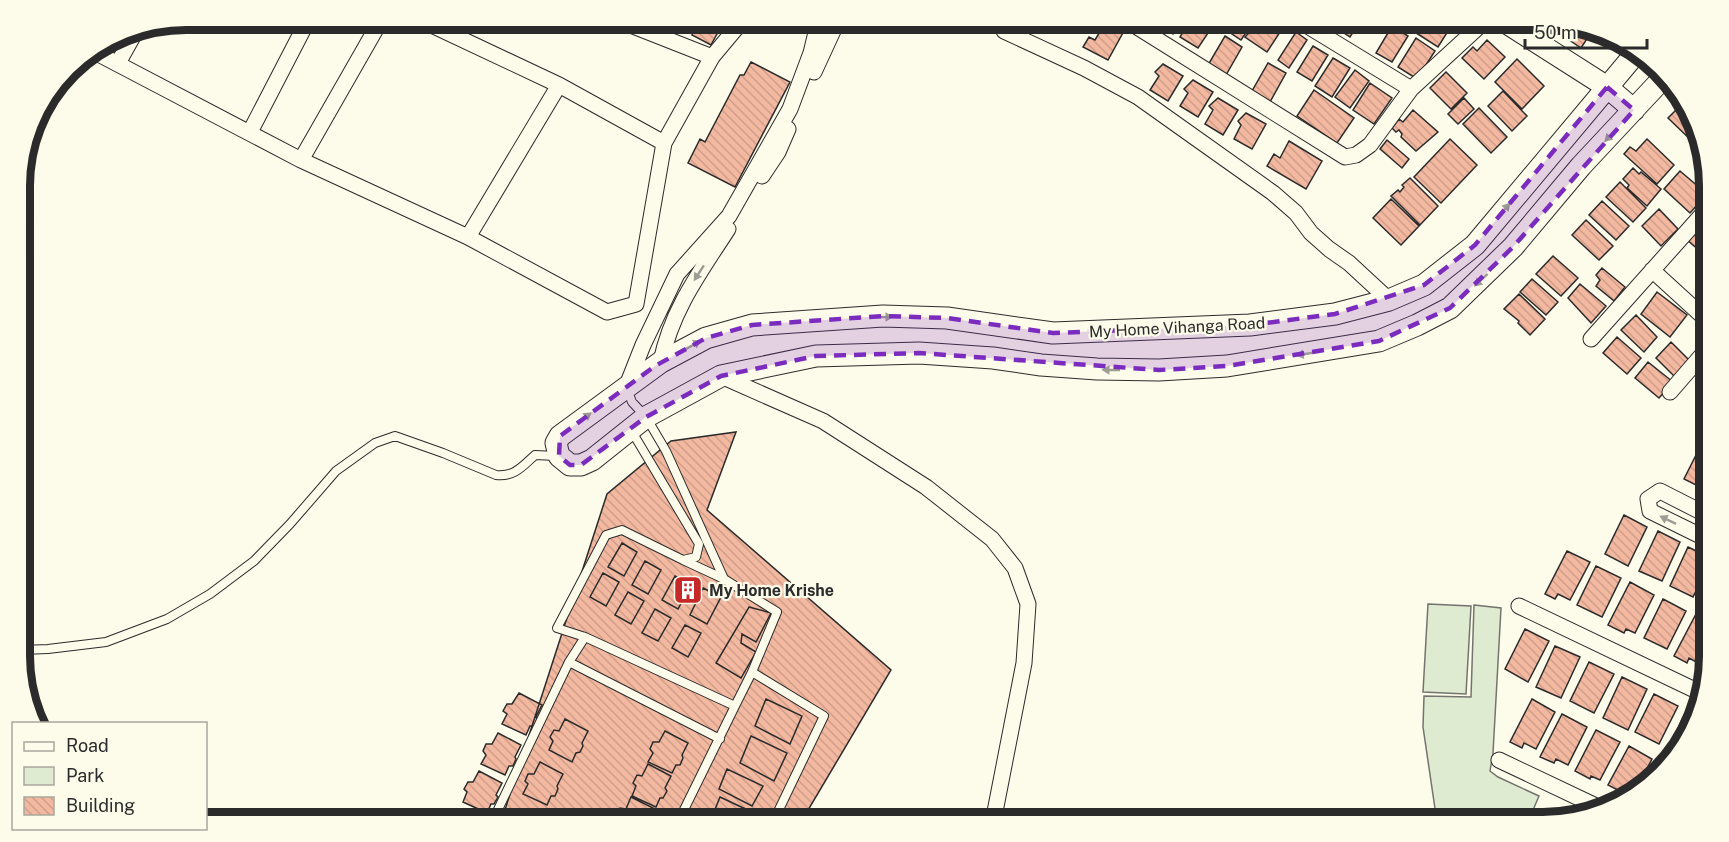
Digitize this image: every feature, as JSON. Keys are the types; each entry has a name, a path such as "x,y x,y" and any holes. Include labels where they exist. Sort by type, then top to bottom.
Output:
{"street":[{"path":"250,132 303,30"},
{"path":"302,160 375,30"},
{"path":"442,30 559,85 664,143"},
{"path":"643,30 712,57"},
{"path":"102,55 302,160 468,237 607,312 636,304 664,143 712,57 735,30"},
{"path":"626,388 643,345 677,274 729,216 790,109 811,53 817,30"},
{"path":"662,362 667,337 686,293 778,152 833,30"},
{"path":"1004,30 1084,68 1138,97 1274,193 1296,213 1311,233 1349,263 1389,300"},
{"path":"1142,30 1345,157 1356,155 1370,145 1411,89 1474,30"},
{"path":"1314,30 1411,89"},
{"path":"1518,30 1607,87 1634,110"},
{"path":"118,63 130,41"},
{"name":"My Home Vihanga Road","path":"559,456 556,443 560,435 662,362 706,338 752,325 883,316 947,318 1053,333 1250,325 1335,314 1389,300 1424,285 1475,245 1632,58"},
{"path":"559,456 570,465 581,465 592,460 638,423 721,376 816,356 920,353 1097,369 1159,370 1227,366 1379,341 1450,308 1513,247 1581,166 1659,83"},
{"path":"468,237 559,85"},
{"path":"1591,339 1699,218"},
{"path":"1652,270 1699,314"},
{"path":"1670,392 1699,358"},
{"path":"721,376 823,421 926,487 993,539 1015,568 1028,604 1024,663 995,812"},
{"path":"1699,511 1660,491 1648,499 1650,512 1699,535"},
{"path":"1519,606 1695,690"},
{"path":"1499,760 1592,804"}],"lane":[{"path":"626,388 638,423 699,544 696,557 683,560"},
{"path":"638,423 666,451 724,579"},
{"path":"30,650 106,642 167,619 210,594 254,561 336,471 375,442 395,436 496,475 506,476 517,472 534,455 559,456"},
{"path":"683,812 752,672 777,612 724,579 622,530 606,535 557,628 585,637 735,706"},
{"path":"497,812 585,637"},
{"path":"570,663 720,739"},
{"path":"752,672 824,716 778,812"}],"highlighted area":[{"path":"1607,87 1634,110 1513,247 1450,308 1379,341 1227,366 1159,370 919,353 816,356 721,376 646,417 581,465 570,465 559,456 560,436 655,366 706,338 752,325 883,316 947,318 1053,333 1250,325 1335,314 1424,285 1475,245"}],"green space":[{"path":"1428,604 1471,606 1466,694 1423,692"},
{"path":"1474,605 1501,608 1490,771 1539,796 1532,812 1436,812 1423,727 1424,696 1471,697"}],"building":[{"path":"695,30 719,30 711,45 692,35"},
{"path":"1101,30 1124,30 1108,60 1083,47 1089,37 1095,40"},
{"path":"1184,30 1210,30 1198,48 1180,37"},
{"path":"1226,30 1248,30 1241,40"},
{"path":"1252,30 1281,30 1267,52 1245,37"},
{"path":"1340,30 1355,30 1350,37"},
{"path":"1390,30 1398,30 1408,36 1392,62 1376,53"},
{"path":"1414,30 1449,30 1438,47"},
{"path":"1556,31 1563,31 1588,37 1581,48"},
{"path":"1296,32 1307,40 1289,68 1278,60"},
{"path":"1225,36 1242,47 1226,75 1208,65"},
{"path":"1416,38 1435,51 1417,79 1398,67"},
{"path":"1487,40 1505,57 1484,79 1462,58 1473,47 1477,51"},
{"path":"1313,46 1328,55 1312,81 1297,72"},
{"path":"1333,58 1350,68 1332,97 1315,86"},
{"path":"1517,59 1544,86 1522,109 1495,82"},
{"path":"751,62 790,82 735,187 688,163 700,139 705,142 740,75 744,75"},
{"path":"1268,63 1286,73 1270,102 1252,91"},
{"path":"1163,64 1183,76 1168,101 1150,90 1159,76 1155,72"},
{"path":"1355,70 1369,81 1350,108 1335,97"},
{"path":"1446,72 1467,93 1451,109 1430,88"},
{"path":"1193,80 1213,92 1198,117 1180,106 1188,93 1184,89"},
{"path":"1370,83 1392,98 1374,124 1353,110"},
{"path":"1314,90 1354,118 1337,143 1297,116"},
{"path":"1503,91 1527,116 1512,131 1488,106"},
{"path":"1218,98 1238,110 1223,135 1205,124 1213,110 1209,106"},
{"path":"1464,98 1474,109 1458,124 1448,114"},
{"path":"1479,108 1507,137 1491,153 1463,124"},
{"path":"1678,108 1692,141 1668,118"},
{"path":"1413,110 1438,132 1416,151 1401,137 1399,130 1396,132 1392,128 1399,119 1403,122"},
{"path":"1246,113 1266,124 1252,149 1234,139 1241,125 1238,121"},
{"path":"1450,139 1477,165 1441,203 1414,177"},
{"path":"1647,139 1674,165 1657,184 1624,154 1630,147 1636,151"},
{"path":"1387,140 1409,159 1402,168 1380,149"},
{"path":"1289,141 1322,161 1306,189 1267,166 1274,154 1280,158"},
{"path":"1633,168 1661,189 1647,206 1627,188 1629,185 1623,179"},
{"path":"1680,171 1699,187 1699,203 1690,213 1664,189"},
{"path":"1410,178 1438,206 1420,225 1391,196 1398,190 1400,192 1404,187 1402,185"},
{"path":"1620,182 1646,208 1633,222 1606,197"},
{"path":"1391,199 1419,226 1401,245 1373,218"},
{"path":"1602,201 1629,226 1616,240 1589,215"},
{"path":"1659,209 1678,229 1661,246 1642,226"},
{"path":"1586,220 1613,246 1599,260 1572,235"},
{"path":"1696,229 1699,230 1699,250 1687,240"},
{"path":"1553,256 1578,278 1561,296 1536,274"},
{"path":"1602,268 1625,287 1614,301 1596,286 1600,280 1596,275"},
{"path":"1532,279 1558,302 1546,315 1520,292"},
{"path":"1580,284 1606,306 1591,323 1568,298"},
{"path":"1657,292 1687,315 1670,337 1641,314"},
{"path":"1519,294 1545,319 1530,335 1518,323 1519,321 1504,309"},
{"path":"1636,315 1657,337 1644,352 1621,330"},
{"path":"1617,337 1641,358 1627,374 1603,353"},
{"path":"1671,342 1689,360 1674,376 1656,358"},
{"path":"1648,362 1673,382 1659,398 1635,378"},
{"name":"My Home Krishe","path":"736,432 707,510 891,670 807,812 504,812 607,494 671,441"},
{"path":"1699,449 1698,486 1684,479"},
{"path":"1624,515 1647,527 1628,566 1605,554"},
{"path":"1658,531 1680,542 1662,581 1639,571"},
{"path":"622,543 637,552 624,576 608,567"},
{"path":"1688,547 1699,552 1699,585 1693,597 1670,586"},
{"path":"1567,551 1590,562 1570,600 1558,594 1555,599 1545,594"},
{"path":"645,561 661,570 648,594 632,585"},
{"path":"1596,566 1621,578 1602,617 1577,605"},
{"path":"603,573 619,582 606,606 590,597"},
{"path":"675,576 691,585 678,609 662,600"},
{"path":"1630,582 1654,595 1635,633 1626,629 1624,633 1608,625"},
{"path":"703,588 721,597 707,624 690,615"},
{"path":"628,592 644,601 631,624 615,615"},
{"path":"1663,599 1686,611 1667,649 1644,638"},
{"path":"749,607 771,613 756,642 742,634 741,643 756,652 741,678 716,663"},
{"path":"655,609 671,618 658,641 642,633"},
{"path":"1696,614 1699,616 1699,663 1689,658 1687,663 1674,656"},
{"path":"685,625 701,633 688,657 672,648"},
{"path":"1525,629 1549,641 1528,682 1505,669"},
{"path":"1555,646 1580,657 1561,698 1536,687"},
{"path":"1589,662 1614,674 1594,713 1570,701"},
{"path":"1622,677 1647,689 1628,730 1603,718"},
{"path":"519,693 542,705 534,726 530,726 526,735 502,724 507,714 503,711 507,704 512,704"},
{"path":"1654,694 1678,706 1659,744 1635,732"},
{"path":"766,699 802,716 790,744 755,726"},
{"path":"1532,699 1555,712 1536,749 1524,743 1522,748 1510,742"},
{"path":"1686,711 1688,712 1683,725 1670,746"},
{"path":"1562,714 1587,727 1568,765 1556,759 1554,763 1540,757"},
{"path":"565,719 588,731 580,752 576,753 572,762 549,750 553,741 550,737 554,730 559,731"},
{"path":"1596,730 1620,742 1600,780 1591,776 1590,779 1575,771"},
{"path":"665,731 688,743 680,765 676,765 672,773 648,762 653,753 650,749 653,742 659,742"},
{"path":"498,733 521,745 513,766 509,766 505,775 481,764 486,755 483,751 486,744 492,744"},
{"path":"751,736 787,753 774,781 740,763"},
{"path":"1629,746 1652,759 1644,775 1629,786 1620,791 1608,785"},
{"path":"540,762 563,774 555,796 551,796 547,805 523,794 528,784 525,781 528,774 534,774"},
{"path":"648,764 671,776 665,788 667,791 663,798 660,798 656,807 632,796 636,786 633,783 637,775 642,776"},
{"path":"727,769 763,786 752,806 719,789"},
{"path":"479,771 502,783 496,795 498,797 487,812 463,802 467,792 464,789 468,782 473,782"},
{"path":"631,797 655,809 654,812 618,812 620,808 626,809"},
{"path":"720,797 752,812 714,812"}],"place":[{"name":"My Home Krishe","path":"688,590"}]}
